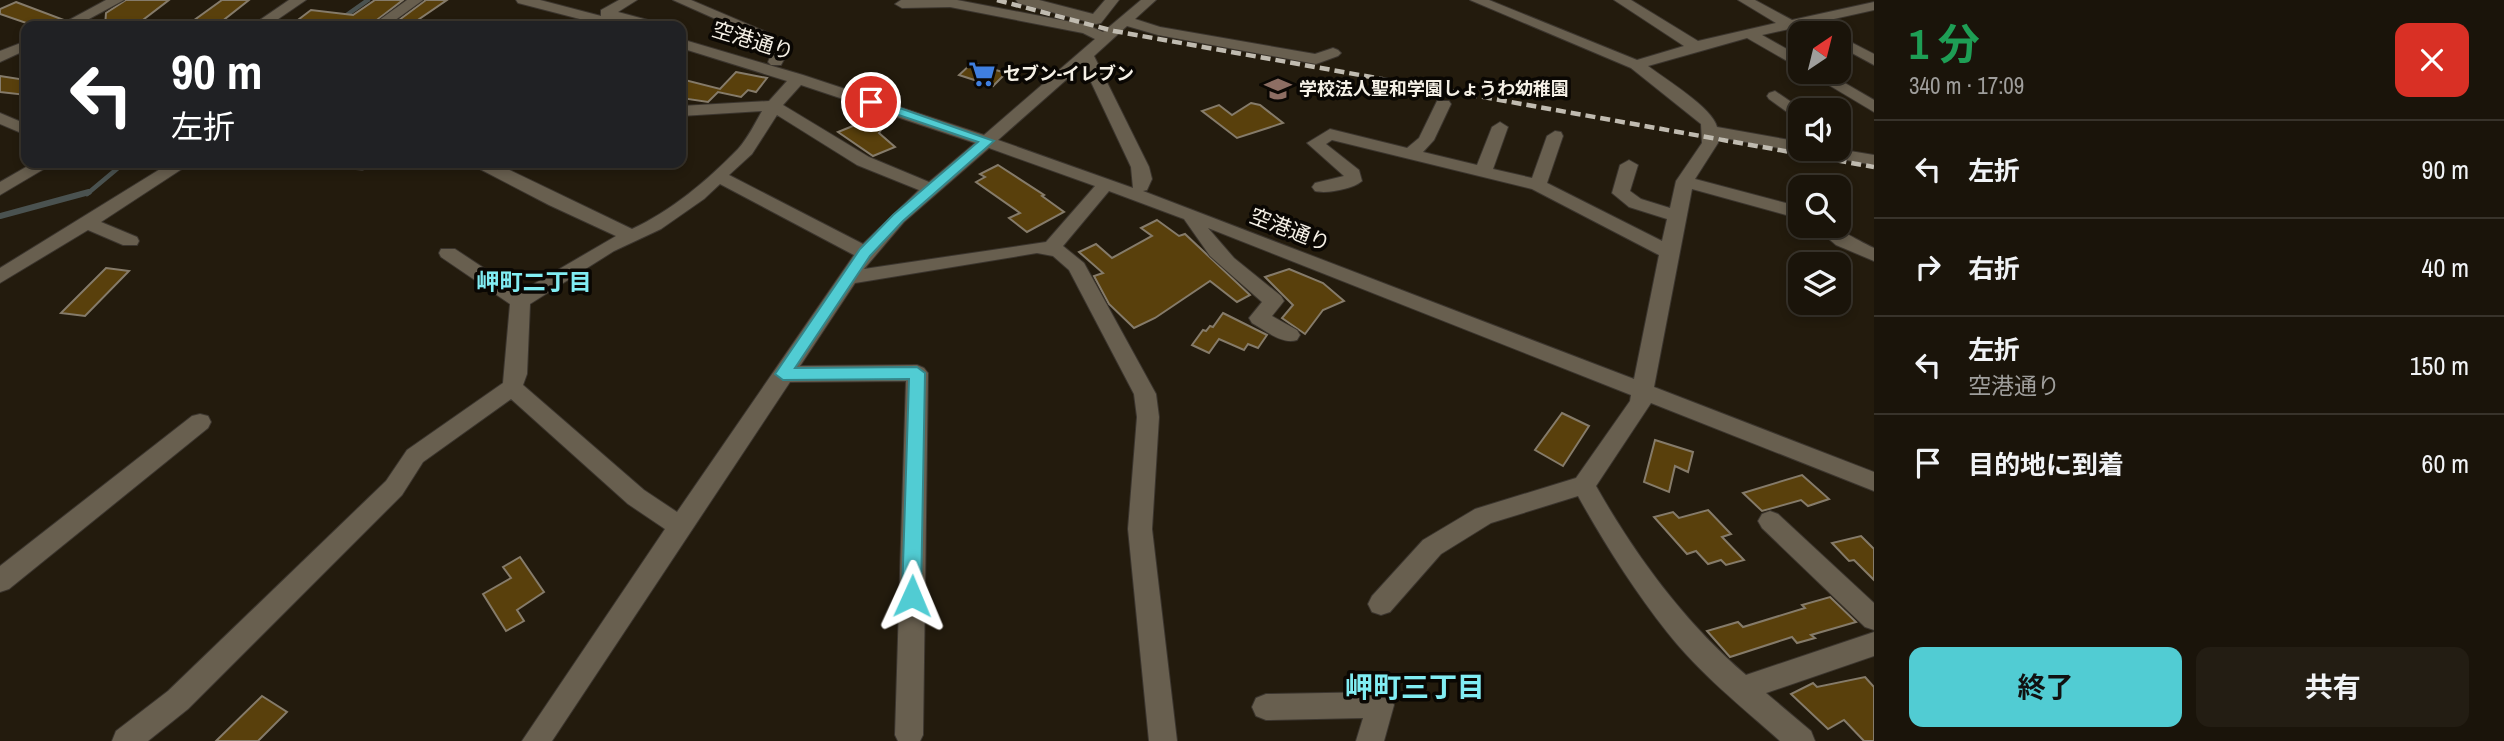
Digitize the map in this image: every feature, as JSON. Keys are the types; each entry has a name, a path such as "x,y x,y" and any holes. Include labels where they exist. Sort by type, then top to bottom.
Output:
{"street":[{"path":"75,21 117,0"},
{"path":"265,21 295,0"},
{"path":"385,21 416,0"},
{"path":"523,0 627,21"},
{"path":"554,0 612,21"},
{"path":"589,21 630,0"},
{"path":"680,0 760,33 779,48 780,54 776,62"},
{"path":"1023,0 1097,20 1316,59 1333,53"},
{"path":"1097,20 1112,0"},
{"path":"536,741 865,253 898,218 1149,0"},
{"path":"1381,604 1432,547 1483,516 1584,485 1637,410 1685,181 1709,149 1709,123 1636,65 1477,0"},
{"path":"1621,0 1697,47"},
{"path":"1745,0 1788,23"},
{"path":"902,4 950,3 1087,29 1105,39"},
{"path":"1808,21 1874,6"},
{"path":"1636,65 1788,24"},
{"path":"1750,34 1788,56"},
{"name":"空港通り","path":"686,35 776,62 991,137 1644,386 1874,468"},
{"name":"空港通り","path":"686,44 991,137 1141,186 1644,386 1874,482"},
{"path":"1852,46 1872,56"},
{"path":"0,57 21,47"},
{"path":"1086,56 1140,167 1143,178 1141,186"},
{"path":"520,301 630,235 671,216 719,177 746,150 774,106 799,78"},
{"path":"1835,84 1874,107"},
{"path":"1775,96 1788,106"},
{"path":"1410,154 1426,140 1443,104"},
{"path":"686,111 774,106 863,161 932,189"},
{"path":"0,118 21,128"},
{"path":"1483,172 1500,127"},
{"path":"1711,131 1788,145"},
{"path":"1321,187 1353,181 1353,174 1314,142 1331,134 1538,185 1669,252"},
{"path":"1538,185 1555,136"},
{"path":"1851,153 1874,160"},
{"path":"1629,165 1620,194 1635,204 1676,216"},
{"path":"0,190 37,168"},
{"path":"0,277 168,168"},
{"path":"492,168 630,235"},
{"path":"719,177 865,253"},
{"path":"1685,181 1788,210"},
{"path":"1052,247 1107,183"},
{"path":"1191,215 1196,228 1219,253 1274,301 1259,318 1290,334"},
{"path":"86,222 130,242"},
{"path":"1839,238 1874,255"},
{"path":"846,278 961,261 1007,250 1052,247 1065,253 1077,267 1145,394 1148,430 1140,529 1163,741"},
{"path":"448,253 520,301"},
{"path":"126,741 178,700 294,588 394,488 415,456 513,387 520,301"},
{"path":"783,374 917,373 909,736"},
{"path":"513,387 636,497 681,527"},
{"path":"0,581 200,422"},
{"path":"1584,485 1606,526 1677,625 1742,690 1801,741"},
{"path":"1770,520 1874,619"},
{"path":"1742,690 1874,644"},
{"path":"1266,707 1380,705 1370,741"}],"building":[{"path":"126,0 169,0 142,21 105,21 106,13"},
{"path":"222,0 249,0 222,21 193,21"},
{"path":"375,0 403,0 376,21 297,21 311,10 353,15"},
{"path":"426,0 447,0 416,21 398,21"},
{"path":"16,2 64,20 21,21 0,14 0,9"},
{"name":"セブン-イレブン","path":"972,63 1006,73 993,86 959,75"},
{"path":"736,72 767,78 756,92 748,90 741,97 718,92 708,102 686,99 686,80 720,89"},
{"path":"0,76 21,79 21,94 0,92"},
{"path":"1251,103 1260,105 1283,123 1237,138 1202,111 1219,105 1232,115"},
{"path":"865,121 868,124 885,124 879,133 895,147 873,156 838,132"},
{"path":"998,165 1044,195 1042,196 1064,212 1027,232 1009,218 1020,213 976,182 985,177 980,174"},
{"path":"1157,220 1179,236 1185,234 1250,295 1237,302 1210,281 1155,318 1134,328 1109,304 1094,276 1103,273 1079,252 1096,244 1112,258 1152,236 1141,228"},
{"path":"106,268 129,271 85,316 61,313"},
{"path":"1289,269 1323,283 1344,301 1323,310 1305,334 1282,318 1293,305 1265,277"},
{"path":"1223,313 1267,335 1258,348 1248,344 1244,350 1219,339 1209,353 1192,345 1203,330 1213,327"},
{"path":"1562,413 1589,426 1563,466 1535,450"},
{"path":"1655,440 1693,452 1688,472 1675,466 1669,492 1644,482"},
{"path":"1802,475 1829,499 1808,506 1801,500 1762,511 1743,493"},
{"path":"1708,510 1731,534 1722,537 1744,560 1726,565 1721,560 1708,564 1696,551 1687,554 1654,517 1673,512 1679,518"},
{"path":"1861,536 1874,549 1874,580 1854,560 1849,561 1832,543"},
{"path":"520,557 544,592 517,610 524,621 506,631 483,594 511,578 503,567"},
{"path":"1830,597 1856,622 1811,635 1815,638 1797,643 1792,637 1730,657 1707,631 1738,622 1743,627 1805,608 1802,605"},
{"path":"1865,677 1874,687 1874,741 1864,741 1844,720 1828,729 1791,694 1813,683 1817,687"},
{"path":"262,696 287,712 258,741 216,741"}],"waterway":[{"path":"338,21 368,0"},
{"path":"87,194 118,168"},
{"path":"0,216 89,192"}],"railway":[{"path":"997,0 1114,31 1874,167"}],"place":[{"name":"セブン-イレブン","path":"982,74"},
{"name":"学校法人聖和学園しょうわ幼稚園","path":"1278,89"}],"district":[{"name":"岬町二丁目","path":"534,282"},
{"name":"岬町三丁目","path":"1415,687"}],"route":[{"path":"871,102 987,141 898,218 865,253 783,374 917,373 912,596"}]}
